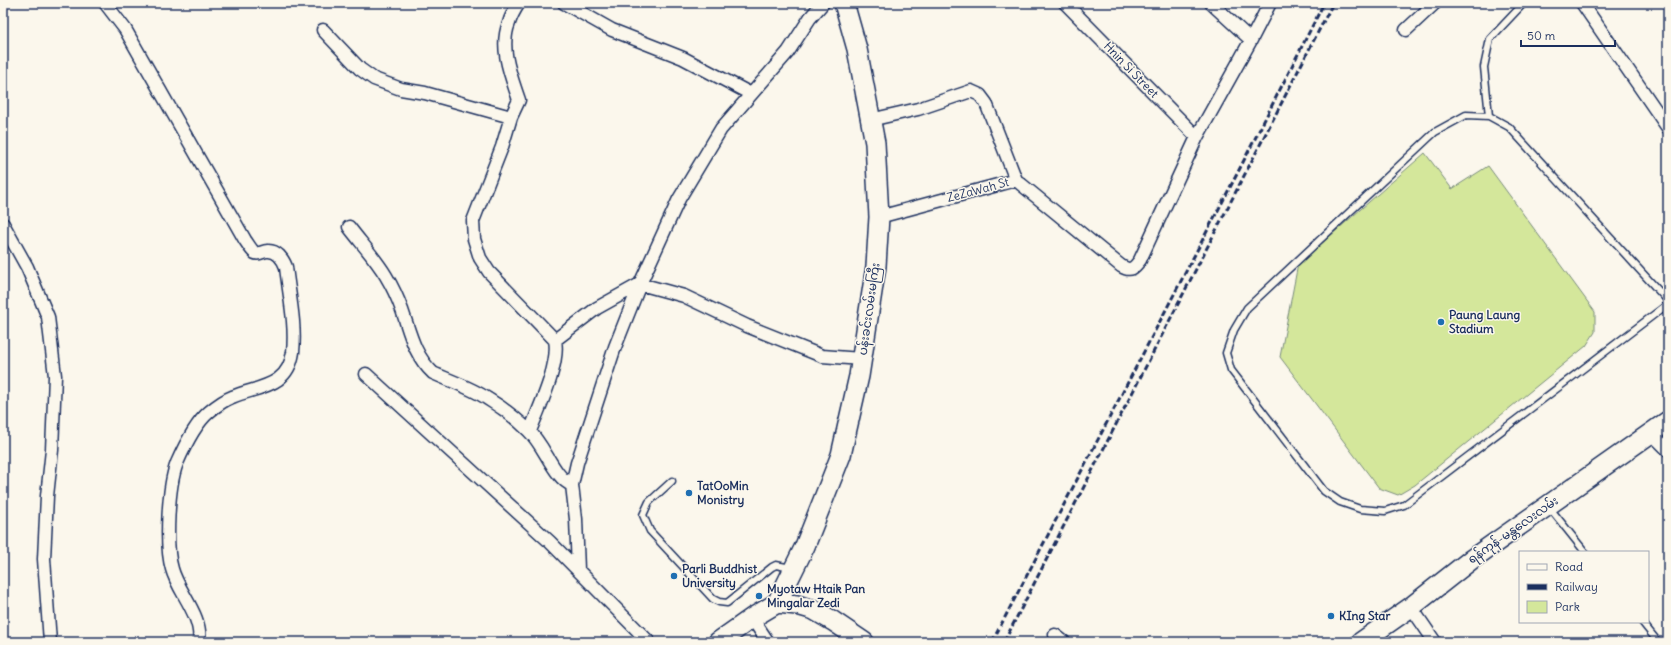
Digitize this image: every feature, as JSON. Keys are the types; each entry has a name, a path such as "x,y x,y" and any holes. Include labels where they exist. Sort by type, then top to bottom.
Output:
{"main road":[{"name":"ပန်းခင်းလမ်းမကြီး","path":"777,603 795,568 841,455 862,358 876,266 879,217 875,143 857,49 844,3"},
{"name":"ရန်ကုန်-မန္တလေးလမ်း","path":"1361,642 1411,607 1472,559 1668,421"},
{"path":"718,642 752,618 777,603 796,605 814,610 864,642"}],"street":[{"path":"105,3 125,29 245,240 258,254 268,250 276,253 283,260 287,274 293,319 293,352 288,368 276,381 269,385 230,397 208,412 196,427 177,464 171,491 169,534 170,555 172,569 196,620 199,638 198,642"},
{"path":"519,3 508,23 504,44 511,76 519,100 511,117 502,147 473,221 474,239 480,258 489,272 555,340 556,352 553,371 530,431"},
{"path":"564,3 612,30 683,58 751,94"},
{"path":"578,570 576,519 572,485 577,463 615,347 640,284 679,199 721,128 788,52 810,18 823,3"},
{"name":"Hnin Si Street","path":"1065,3 1197,137"},
{"path":"1211,3 1251,40"},
{"path":"1197,137 1270,3"},
{"path":"1406,30 1435,3"},
{"path":"1582,3 1664,113 1668,128"},
{"path":"323,30 356,64 374,79 401,89 425,93 511,117"},
{"path":"870,120 918,110 971,91 980,95 986,103 1016,180"},
{"name":"ZeZaWah St","path":"879,217 1016,180 1121,266 1127,270 1132,269 1140,260 1197,137"},
{"path":"3,224 27,266 48,317 55,376 52,450 47,496 44,559 50,642"},
{"path":"348,227 386,276 401,308 413,345 419,357 426,366 433,372 487,398 530,431 540,442 559,476 572,485"},
{"path":"555,340 597,308 640,284 684,296 747,326 822,356 862,358"},
{"path":"366,374 550,542 649,642"},
{"path":"1651,433 1668,450"},
{"path":"1411,607 1435,642"},
{"path":"752,618 768,642"}],"lane":[{"path":"1489,116 1484,66 1490,38 1524,3"},
{"path":"1668,301 1509,127 1489,116 1466,115 1435,132 1247,308 1234,330 1226,353 1231,370 1324,491 1340,502 1360,508 1385,511 1404,505 1668,304"},
{"path":"672,481 649,502 643,515 650,531 713,599 719,602 727,602 774,566 795,568"},
{"path":"1548,506 1584,551"},
{"path":"1643,623 1658,642"}],"green space":[{"name":"Paung Laung Stadium","path":"1425,153 1452,189 1488,166 1595,312 1595,332 1586,346 1415,485 1398,495 1379,488 1280,357 1298,264"}],"railway":[{"path":"992,642 1237,174 1324,3"},
{"path":"1004,642 1333,3"}],"place":[{"name":"Paung Laung Stadium","path":"1441,322"},
{"name":"TatOoMin Monistry","path":"689,493"},
{"name":"Parli Buddhist University","path":"674,576"},
{"name":"Myotaw Htaik Pan Mingalar Zedi","path":"759,596"},
{"name":"KIng Star","path":"1331,616"}]}
